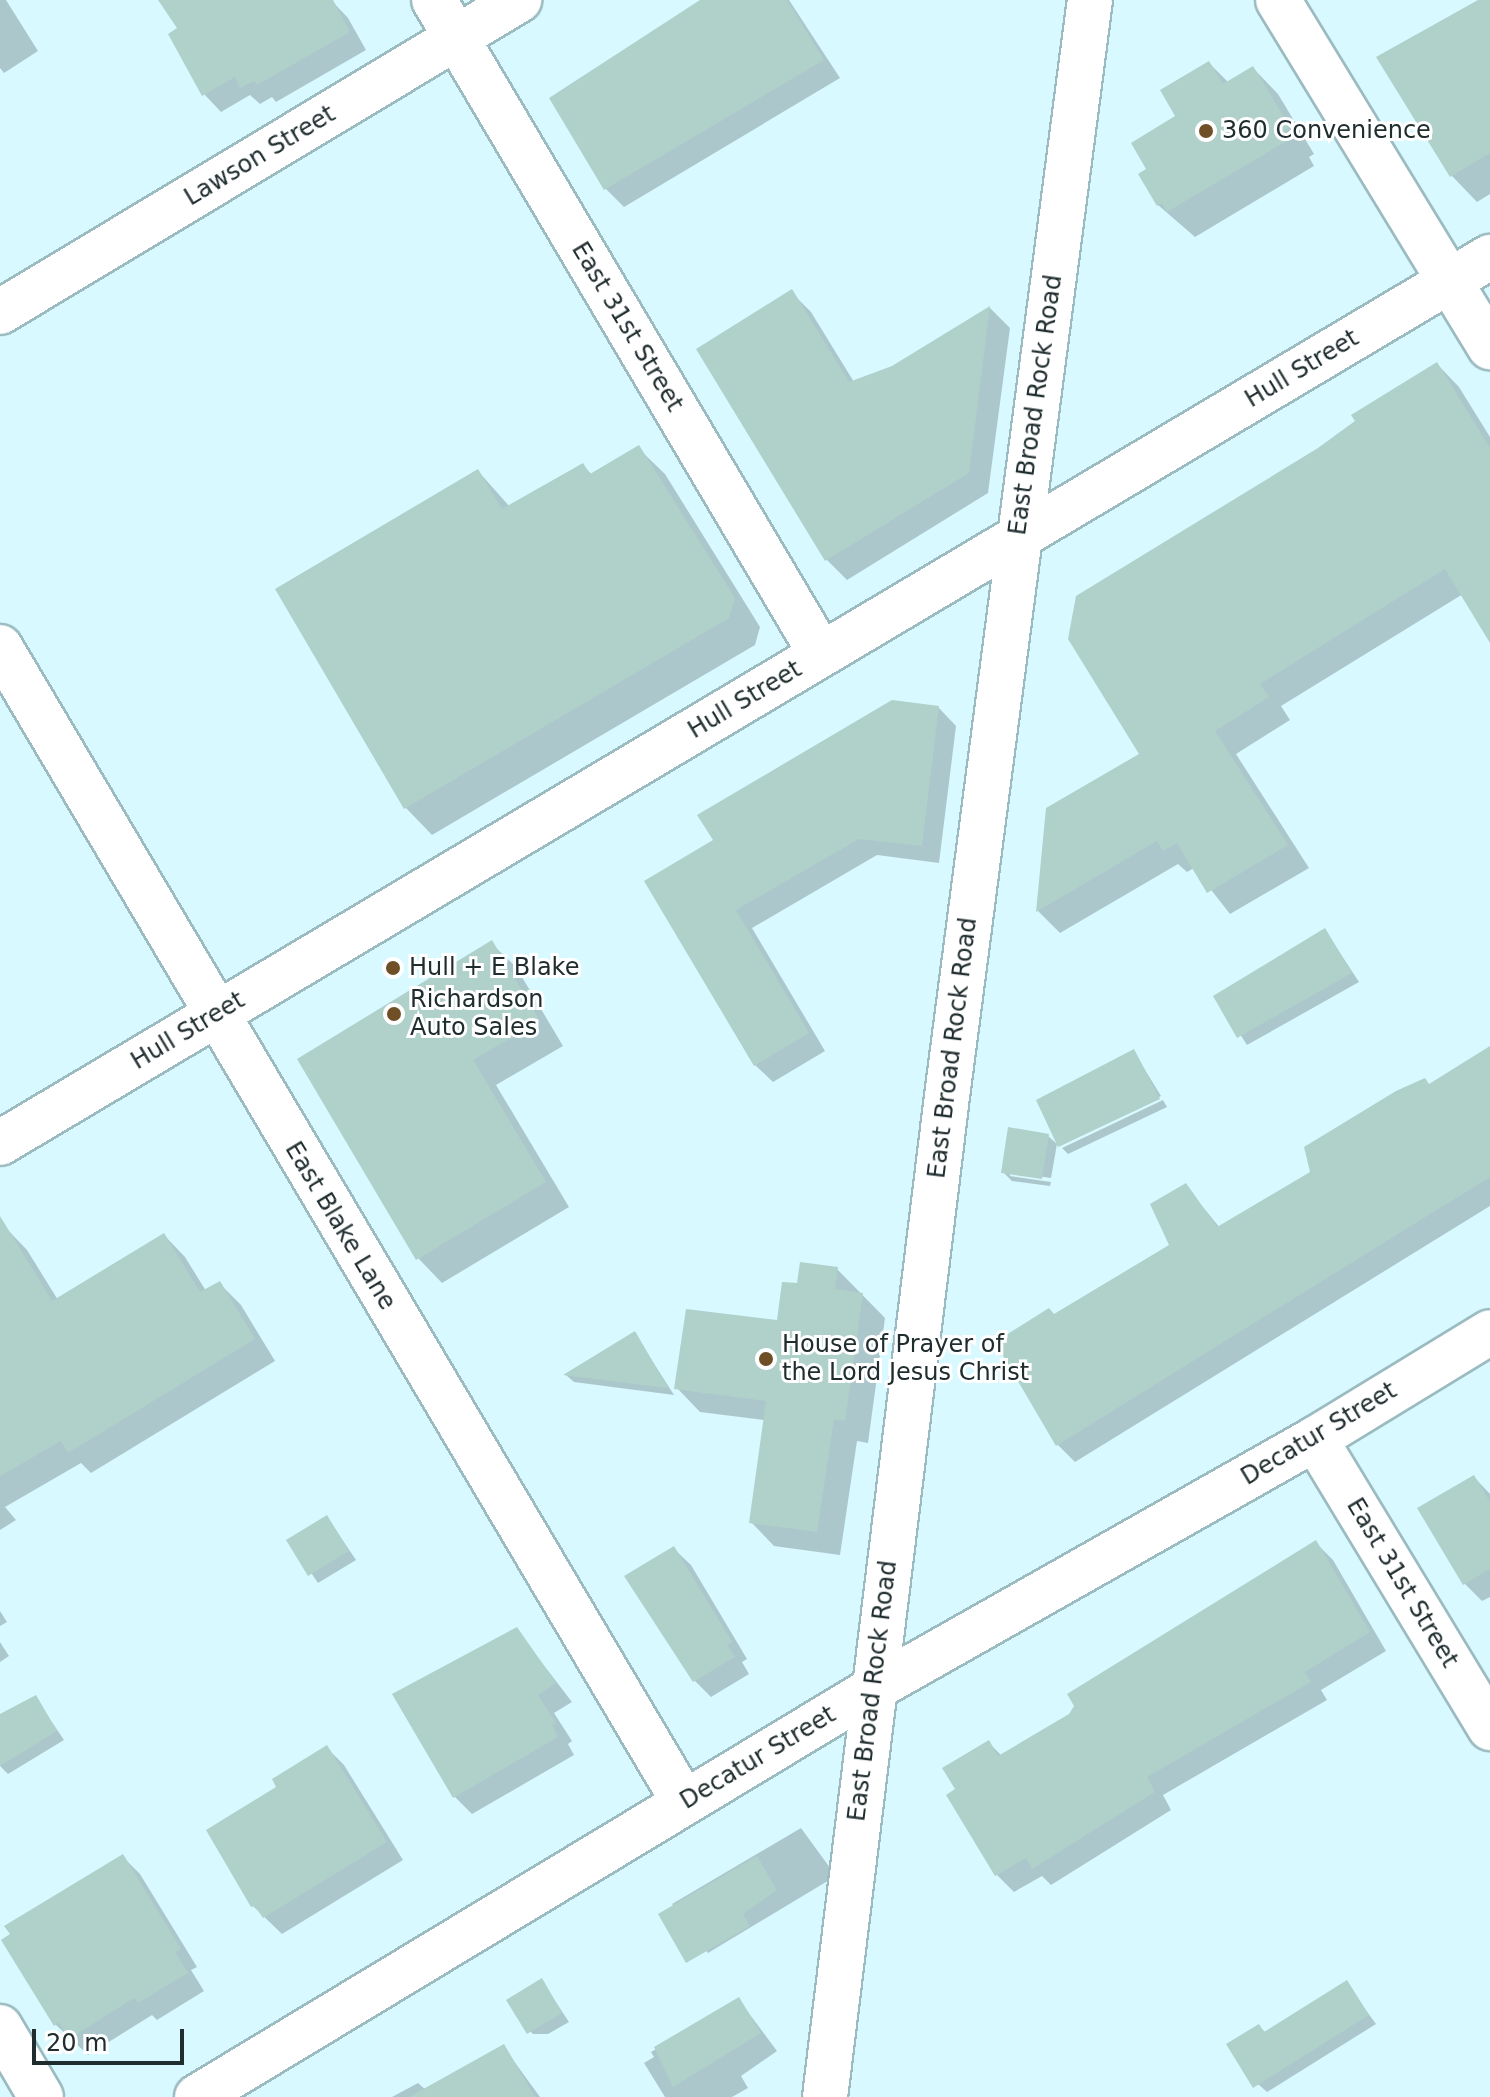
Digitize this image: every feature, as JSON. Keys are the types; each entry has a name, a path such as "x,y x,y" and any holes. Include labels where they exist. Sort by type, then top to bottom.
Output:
{"street":[{"name":"East 31st Street","path":"434,0 821,654"},
{"name":"Lawson Street","path":"0,312 519,0"},
{"name":"East Broad Rock Road","path":"825,2097 873,1689 1018,537 1090,0"},
{"path":"1278,0 1490,347"},
{"name":"Hull Street","path":"0,1143 1490,257"},
{"name":"East Blake Lane","path":"0,647 214,1016 684,1802"},
{"name":"Decatur Street","path":"197,2097 873,1689 1315,1439 1490,1332"},
{"name":"East 31st Street","path":"1315,1439 1490,1728"},
{"path":"0,2027 41,2097"}],"building":[{"path":"158,0 333,0 350,32 257,85 254,81 240,88 235,77 202,96 168,34 177,28"},
{"path":"700,0 787,0 824,60 604,190 549,98"},
{"path":"1478,0 1490,0 1490,153 1450,177 1376,57"},
{"path":"1209,61 1223,84 1253,66 1290,127 1285,131 1290,139 1167,212 1162,203 1157,206 1138,174 1146,169 1131,143 1175,116 1160,90"},
{"path":"792,289 849,382 892,366 990,306 969,473 825,561 696,349"},
{"path":"1437,362 1490,448 1490,643 1445,569 1260,684 1269,697 1215,731 1288,845 1207,893 1177,843 1163,851 1157,841 1036,912 1046,808 1139,754 1068,639 1076,596 1318,448 1355,421 1351,415"},
{"path":"639,445 735,598 729,618 404,809 275,589 478,469 502,509 583,463 590,474"},
{"path":"892,700 939,706 922,846 859,839 736,910 809,1033 754,1066 644,881 713,840 697,815"},
{"path":"1325,928 1352,973 1237,1038 1213,996"},
{"path":"492,940 540,1021 473,1060 546,1182 416,1260 297,1059"},
{"path":"1490,1046 1490,1177 1056,1446 995,1342 1049,1308 1054,1314 1169,1245 1150,1204 1186,1183 1217,1227 1310,1172 1304,1147 1396,1091 1425,1078 1429,1084"},
{"path":"1134,1049 1160,1099 1058,1147 1036,1100"},
{"path":"1008,1127 1049,1134 1042,1179 1001,1173"},
{"path":"0,1216 52,1301 164,1233 200,1292 220,1281 255,1339 68,1453 61,1441 0,1476"},
{"name":"House of Prayer of the Lord Jesus Christ","path":"800,1262 838,1267 835,1289 863,1293 845,1421 834,1419 817,1532 749,1523 766,1401 674,1389 686,1309 777,1320 782,1282 797,1283"},
{"path":"635,1331 668,1388 563,1375"},
{"path":"1474,1475 1490,1502 1490,1569 1463,1585 1417,1508"},
{"path":"327,1515 349,1551 308,1576 286,1540"},
{"path":"1316,1540 1370,1632 1305,1672 1311,1682 1147,1777 1155,1792 1032,1869 1026,1858 995,1876 946,1795 955,1789 942,1768 989,1740 998,1756 1069,1714 1074,1706 1067,1694"},
{"path":"674,1546 732,1642 727,1645 735,1657 693,1682 624,1576"},
{"path":"517,1627 556,1683 538,1695 556,1723 552,1725 558,1737 453,1798 392,1694"},
{"path":"36,1695 57,1731 0,1766 0,1714"},
{"path":"327,1745 387,1842 263,1918 255,1906 251,1907 206,1830 276,1787 272,1779"},
{"path":"123,1854 181,1949 175,1952 188,1973 138,2003 134,1998 69,2039 59,2022 54,2026 1,1940 10,1934 4,1926"},
{"path":"757,1856 777,1890 743,1914 750,1926 686,1963 658,1914"},
{"path":"542,1978 562,2013 527,2034 506,2000"},
{"path":"1347,1980 1369,2015 1253,2088 1226,2044 1259,2024 1264,2032"},
{"path":"739,1997 761,2033 673,2087 654,2047"},
{"path":"504,2044 535,2097 409,2097"}],"place":[{"name":"360 Convenience","path":"1206,131"},
{"name":"Hull + E Blake","path":"393,968"},
{"name":"Richardson Auto Sales","path":"394,1014"},
{"name":"House of Prayer of the Lord Jesus Christ","path":"766,1359"}]}
